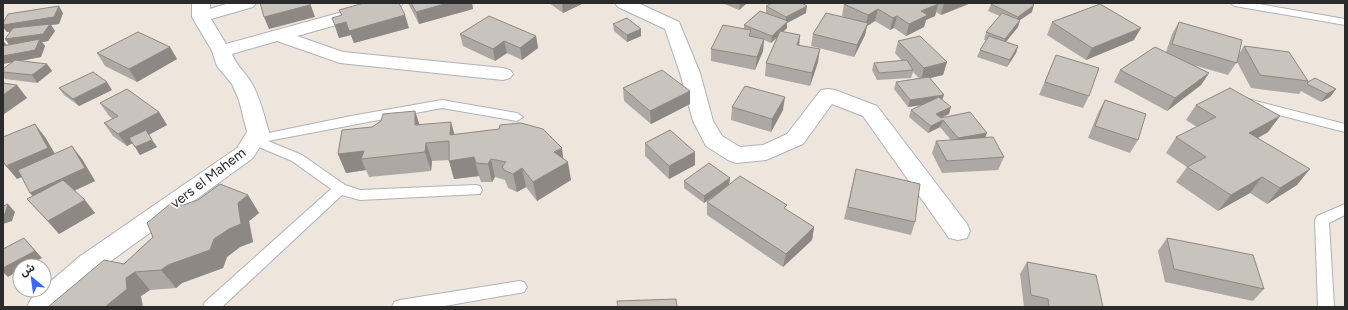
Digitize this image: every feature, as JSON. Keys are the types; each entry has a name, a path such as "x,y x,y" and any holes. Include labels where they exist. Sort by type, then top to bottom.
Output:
{"street":[{"path":"201,10 248,3"},
{"path":"221,51 280,36 394,3"},
{"path":"624,3 674,26 690,73 703,121 714,141 736,155 766,152 795,139 828,95 870,111 958,231"},
{"name":"vers el Mahem","path":"40,307 88,264 245,154 258,132 250,100 241,82 227,66 201,10"},
{"path":"280,36 340,57 503,74"}],"lane":[{"path":"1235,3 1345,22"},
{"path":"1238,100 1345,128"},
{"path":"253,140 351,120 442,104 517,117"},
{"path":"253,140 297,158 340,189 360,195 475,190"},
{"path":"211,307 340,189"},
{"path":"1326,307 1322,220 1345,209"},
{"path":"400,307 519,287"}],"building":[{"path":"260,3 310,3 310,5 264,17"},
{"path":"364,3 399,3 405,15 349,31 346,22 335,25 332,18 342,15 339,10"},
{"path":"411,3 448,3 416,12"},
{"path":"772,3 802,3 807,6 786,17 766,6"},
{"path":"1031,3 1034,5 1018,17 991,4"},
{"path":"844,4 938,4 921,11 928,15 909,24 897,16 893,18 878,9 868,15"},
{"path":"1100,4 1141,28 1092,48 1052,22"},
{"path":"59,6 54,17 3,25 8,14"},
{"path":"760,11 788,21 772,36 744,25"},
{"path":"826,13 868,23 857,45 813,34"},
{"path":"1002,13 1020,20 1005,39 986,32"},
{"path":"489,16 536,36 520,48 504,41 493,49 460,34"},
{"path":"627,18 641,29 627,35 613,24"},
{"path":"1179,22 1242,40 1237,63 1172,44"},
{"path":"50,24 43,34 5,39 13,28"},
{"path":"723,25 751,30 749,36 764,39 757,57 711,49"},
{"path":"780,31 800,35 797,45 820,49 812,73 766,63"},
{"path":"138,32 170,47 129,69 97,53"},
{"path":"920,36 947,62 924,68 898,41"},
{"path":"989,36 1018,46 1010,60 980,50"},
{"path":"40,39 35,50 3,56 3,46"},
{"path":"1244,46 1289,52 1308,81 1260,75"},
{"path":"1155,47 1209,73 1175,98 1120,70"},
{"path":"1056,55 1099,68 1089,96 1045,82"},
{"path":"15,60 47,64 32,75 3,72 3,69"},
{"path":"907,60 913,70 879,73 874,63"},
{"path":"662,70 690,91 650,111 623,88"},
{"path":"93,72 107,82 73,99 59,88"},
{"path":"929,77 944,95 910,100 896,82"},
{"path":"1315,78 1336,89 1327,94 1307,84"},
{"path":"3,83 17,85 3,95"},
{"path":"745,86 785,97 772,119 732,107"},
{"path":"1230,88 1280,116 1249,133 1310,169 1280,188 1262,177 1231,195 1187,167 1206,157 1176,137 1216,117 1196,105"},
{"path":"127,89 159,112 118,134 104,123 118,116 100,103"},
{"path":"939,97 951,107 936,114 941,118 970,112 987,133 958,138 943,120 931,126 911,110"},
{"path":"1105,100 1146,114 1138,140 1095,126"},
{"path":"415,111 415,125 451,122 450,135 499,129 500,125 521,123 543,129 562,148 554,152 568,162 533,182 522,168 513,174 504,170 502,167 506,162 491,159 488,164 476,163 474,157 449,161 449,141 426,143 425,152 361,159 364,151 338,154 342,130 372,127 381,121 383,114"},
{"path":"35,124 48,148 6,166 3,161 3,137"},
{"path":"146,130 152,140 135,147 129,138"},
{"path":"670,130 695,152 669,166 645,143"},
{"path":"993,137 1004,157 947,161 936,141"},
{"path":"72,146 85,168 30,193 18,170"},
{"path":"709,163 730,178 704,196 684,181"},
{"path":"856,169 920,184 915,222 848,207"},
{"path":"740,176 787,205 784,208 814,227 786,254 707,202"},
{"path":"63,180 85,200 48,221 27,199"},
{"path":"220,184 248,195 238,203 241,224 229,229 214,239 210,250 168,265 161,270 135,272 126,278 127,289 105,307 48,307 104,260 124,264 153,237 147,223 170,204 183,205 198,200"},
{"path":"8,204 5,214 3,214 3,206"},
{"path":"24,238 35,251 22,258 12,258 12,263 3,268 3,249"},
{"path":"1167,238 1253,255 1264,289 1174,269"},
{"path":"1027,262 1096,275 1103,307 1049,307 1048,299 1031,295"},
{"path":"676,299 677,307 618,307 617,301"}]}
